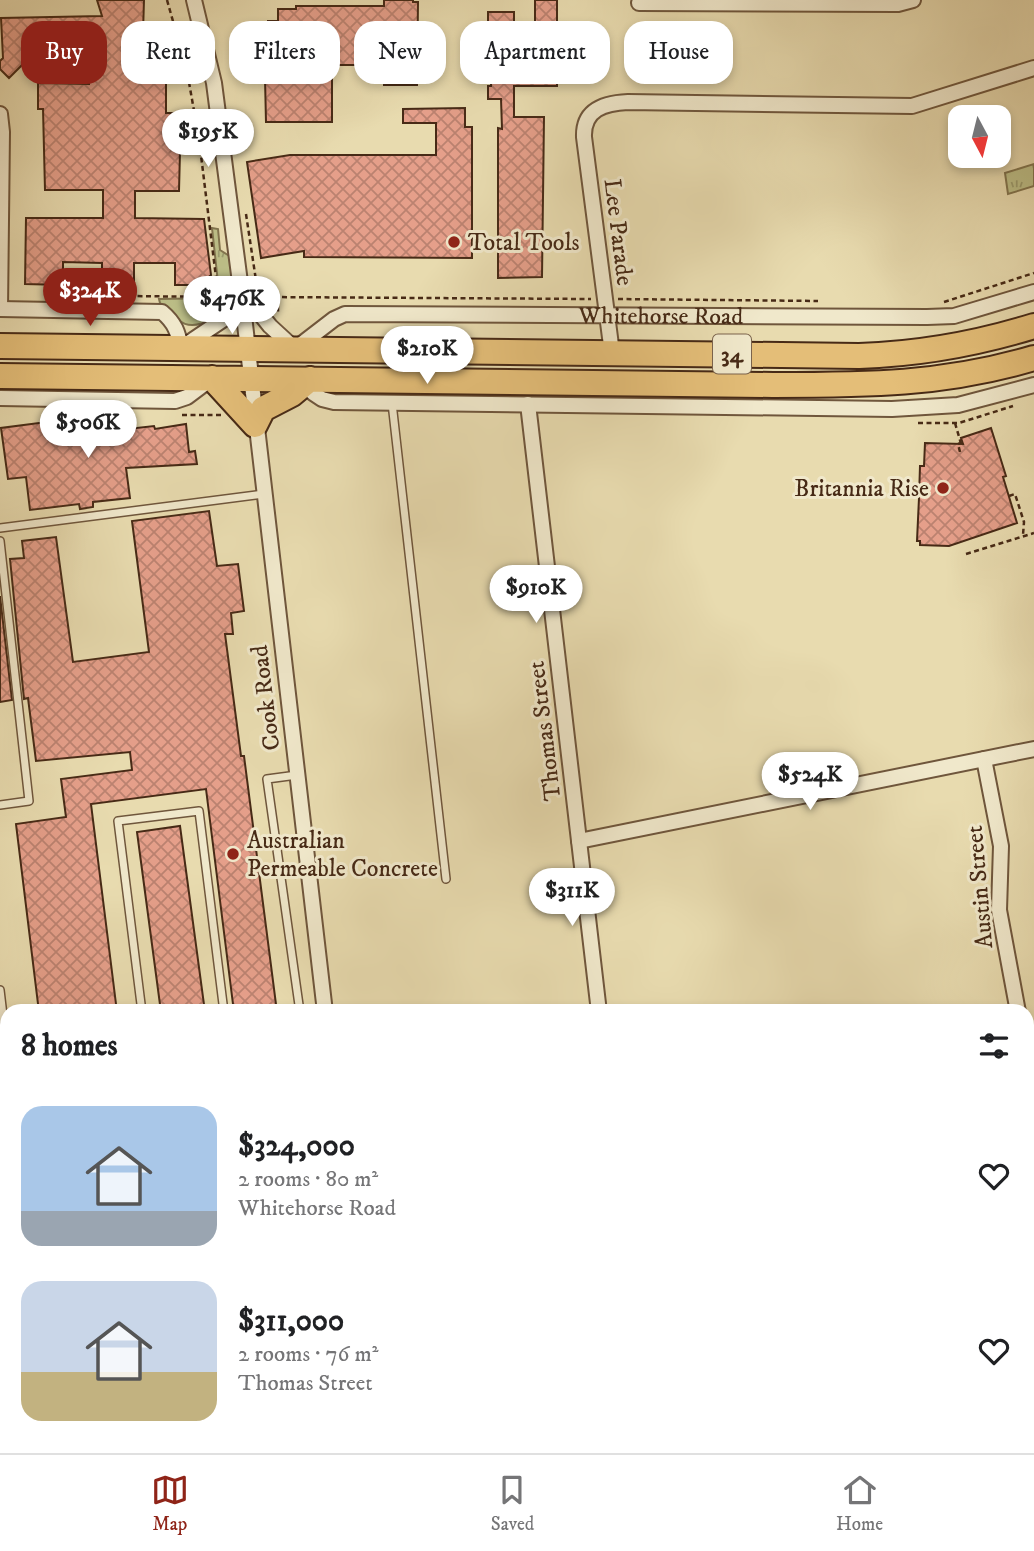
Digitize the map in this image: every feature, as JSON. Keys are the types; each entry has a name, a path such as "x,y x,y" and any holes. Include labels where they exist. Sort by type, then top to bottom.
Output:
{"highway":[{"name":"Whitehorse Road","path":"0,346 902,354 984,341 1034,326"},
{"name":"34","path":"0,376 888,385 971,374 1034,358"},
{"path":"212,378 256,425 262,409 292,394 310,379"}],"street":[{"name":"Cook Road","path":"194,0 214,83 241,290 324,1004"},
{"path":"639,3 898,5 913,0"},
{"name":"Lee Parade","path":"612,353 584,137 584,125 588,116 599,107 614,103 912,106 1034,68"},
{"path":"0,114 0,309 162,312 172,320 178,330 181,348 228,317 241,290 270,326 295,349"},
{"name":"Whitehorse Road","path":"295,349 334,319 345,314 605,307 927,317 954,316 1034,292"},
{"path":"0,398 175,401 187,397 212,378"},
{"path":"310,379 313,393 321,399 334,402 917,409 976,401 1034,385"},
{"name":"Thomas Street","path":"528,404 598,1004"},
{"path":"579,841 1034,749"},
{"name":"Austin Street","path":"984,759 1000,846 999,910 1017,1004"}],"lane":[{"path":"391,403 446,879"},
{"path":"0,528 264,494"},
{"path":"0,541 29,801 0,805"},
{"path":"298,775 267,779 299,1004"},
{"path":"141,1004 118,821 199,811 223,1004"}],"path":[{"path":"167,0 190,84 219,297"},
{"path":"942,302 1034,274"},
{"path":"116,286 116,296"},
{"path":"278,298 605,307 821,301"},
{"path":"955,423 961,445 958,444 960,452"},
{"path":"1009,496 1016,494 1024,522 1024,536"},
{"path":"967,554 1034,533"}],"green space":[{"path":"1034,164 1034,186 1008,194 1005,173"},
{"path":"212,228 218,229 220,250 231,257 230,297 217,317 220,301"},
{"path":"217,298 212,319 195,325 178,320 159,299"}],"building":[{"path":"97,0 144,0 143,21 121,21 121,84 166,84 166,113 181,113 179,191 135,191 135,218 204,219 211,275 200,285 175,285 175,263 134,263 134,286 102,286 102,263 63,262 63,285 25,284 26,218 103,218 103,190 45,190 43,109 38,109 38,84 107,84 107,21 21,21 21,66 9,78 0,69 0,61 3,58 1,18 102,16"},
{"path":"384,0 418,2 418,21 354,21 354,65 340,65 340,21 278,21 278,9 296,9 296,6 384,6"},
{"path":"535,0 557,0 557,21 535,21"},
{"path":"488,12 514,12 514,21 488,21"},
{"path":"265,84 332,84 332,122 266,122"},
{"path":"384,84 417,84 417,85"},
{"path":"557,84 514,86 514,117 544,117 542,277 498,278 498,128 502,129 501,99 488,99 488,86"},
{"path":"465,108 465,127 472,127 472,258 304,257 304,251 261,258 247,162 290,155 436,155 436,123 403,123 403,109"},
{"path":"54,421 55,428 95,423 96,429 127,425 128,429 154,426 155,429 186,424 189,452 195,451 197,464 126,468 130,498 93,502 93,507 80,509 79,504 30,510 26,477 8,479 1,428"},
{"name":"Britannia Rise","path":"991,428 1017,523 949,546 920,545 920,541 917,541 920,466 924,466 925,443 963,444 961,438"},
{"path":"209,511 217,566 238,564 244,611 231,613 233,634 225,634 241,756 244,756 276,1004 233,1004 206,789 91,804 116,1004 38,1004 16,824 66,817 61,779 132,770 130,752 36,761 28,698 24,699 10,559 24,558 22,541 56,537 73,662 149,652 132,521"},
{"path":"0,596 12,700 0,702"},
{"path":"180,826 204,1004 160,1004 137,832"}],"place":[{"name":"Total Tools","path":"454,242"},
{"name":"Britannia Rise","path":"943,488"},
{"name":"Australian Permeable Concrete","path":"233,854"}]}
